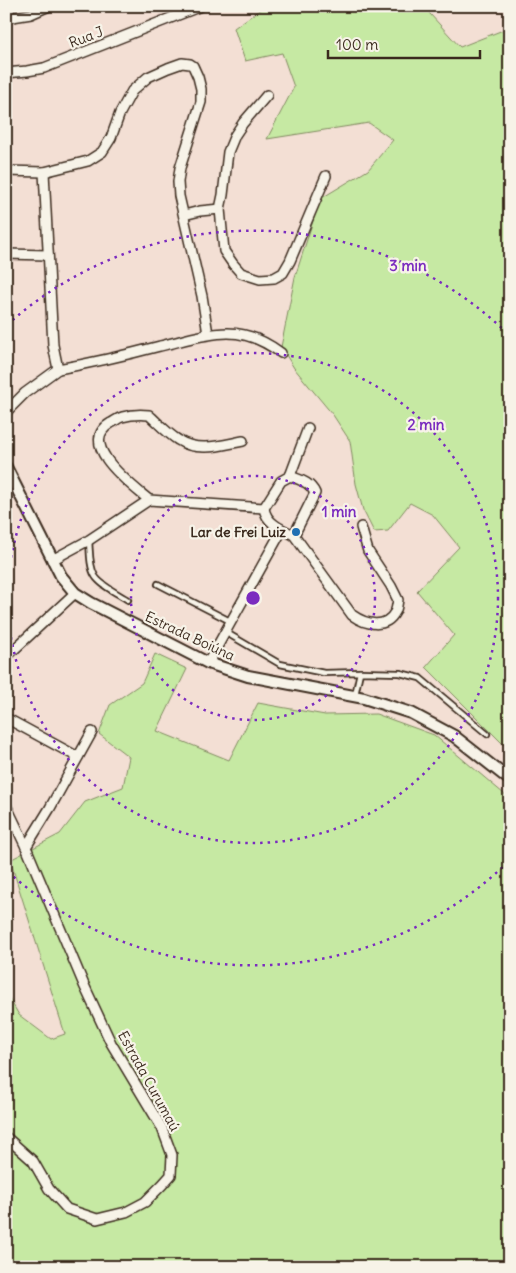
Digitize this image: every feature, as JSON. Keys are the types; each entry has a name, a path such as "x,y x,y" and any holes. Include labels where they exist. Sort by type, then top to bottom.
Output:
{"street":[{"path":"6,18 31,14 49,6"},
{"name":"Rua J","path":"6,73 44,68 201,6"},
{"path":"6,171 44,172 88,161 102,152 111,138 120,113 132,90 148,77 182,62 193,66 201,89 201,102 180,168 178,182 179,196 202,296 208,334"},
{"path":"267,95 243,123 235,135 228,152 220,209 224,251 232,264 241,273 260,279 274,278 283,273 290,261 326,176"},
{"path":"44,172 53,345 58,369"},
{"path":"184,215 220,209"},
{"path":"6,254 48,255"},
{"path":"6,412 25,393 58,369 95,363 208,334 229,333 248,335 268,343 281,353"},
{"path":"243,441 208,447 195,447 179,441 149,415 143,414 121,417 107,426 101,435 99,443 106,460 149,500 264,508"},
{"path":"308,428 290,476 281,481 264,508 266,516 282,530 294,535 352,615 361,622 375,624 388,620 396,611 398,600 368,552 361,527"},
{"name":"Estrada Boiúna","path":"6,467 52,560 61,576 75,593 98,607 208,663 248,676 355,696 411,713 454,736 510,780"},
{"path":"290,476 309,484 313,487 315,493 294,535"},
{"path":"52,560 89,540 149,500"},
{"path":"208,663 282,530"},
{"path":"6,657 75,593"},
{"path":"6,718 78,757"},
{"path":"26,847 92,732"},
{"name":"Estrada Curumaú","path":"6,805 111,1043 162,1128 172,1155 170,1175 145,1202 126,1212 97,1219 67,1209 49,1188 33,1161 6,1137"}],"lane":[{"path":"89,540 91,566 95,576 100,582 128,600"},
{"path":"158,584 230,621"},
{"path":"225,632 280,664 324,673 400,673 420,678 487,734"},
{"path":"355,696 360,672"}],"green space":[{"path":"265,6 425,6 460,47 503,30 510,23 510,751 426,667 454,635 417,591 459,547 433,515 410,503 388,531 374,532 363,510 356,484 350,441 333,415 294,368 281,347 295,277 320,199 368,170 393,140 369,123 267,139 294,87 282,53 245,61 234,28"},
{"path":"155,654 187,669 157,731 229,760 258,703 325,715 376,714 434,735 510,799 510,1267 6,1267 6,993 19,1015 51,1039 65,1034 10,860 60,834 85,802 123,787 129,757 99,734 110,705 142,683"}],"place":[{"name":"Lar de Frei Luiz","path":"296,532"}]}
